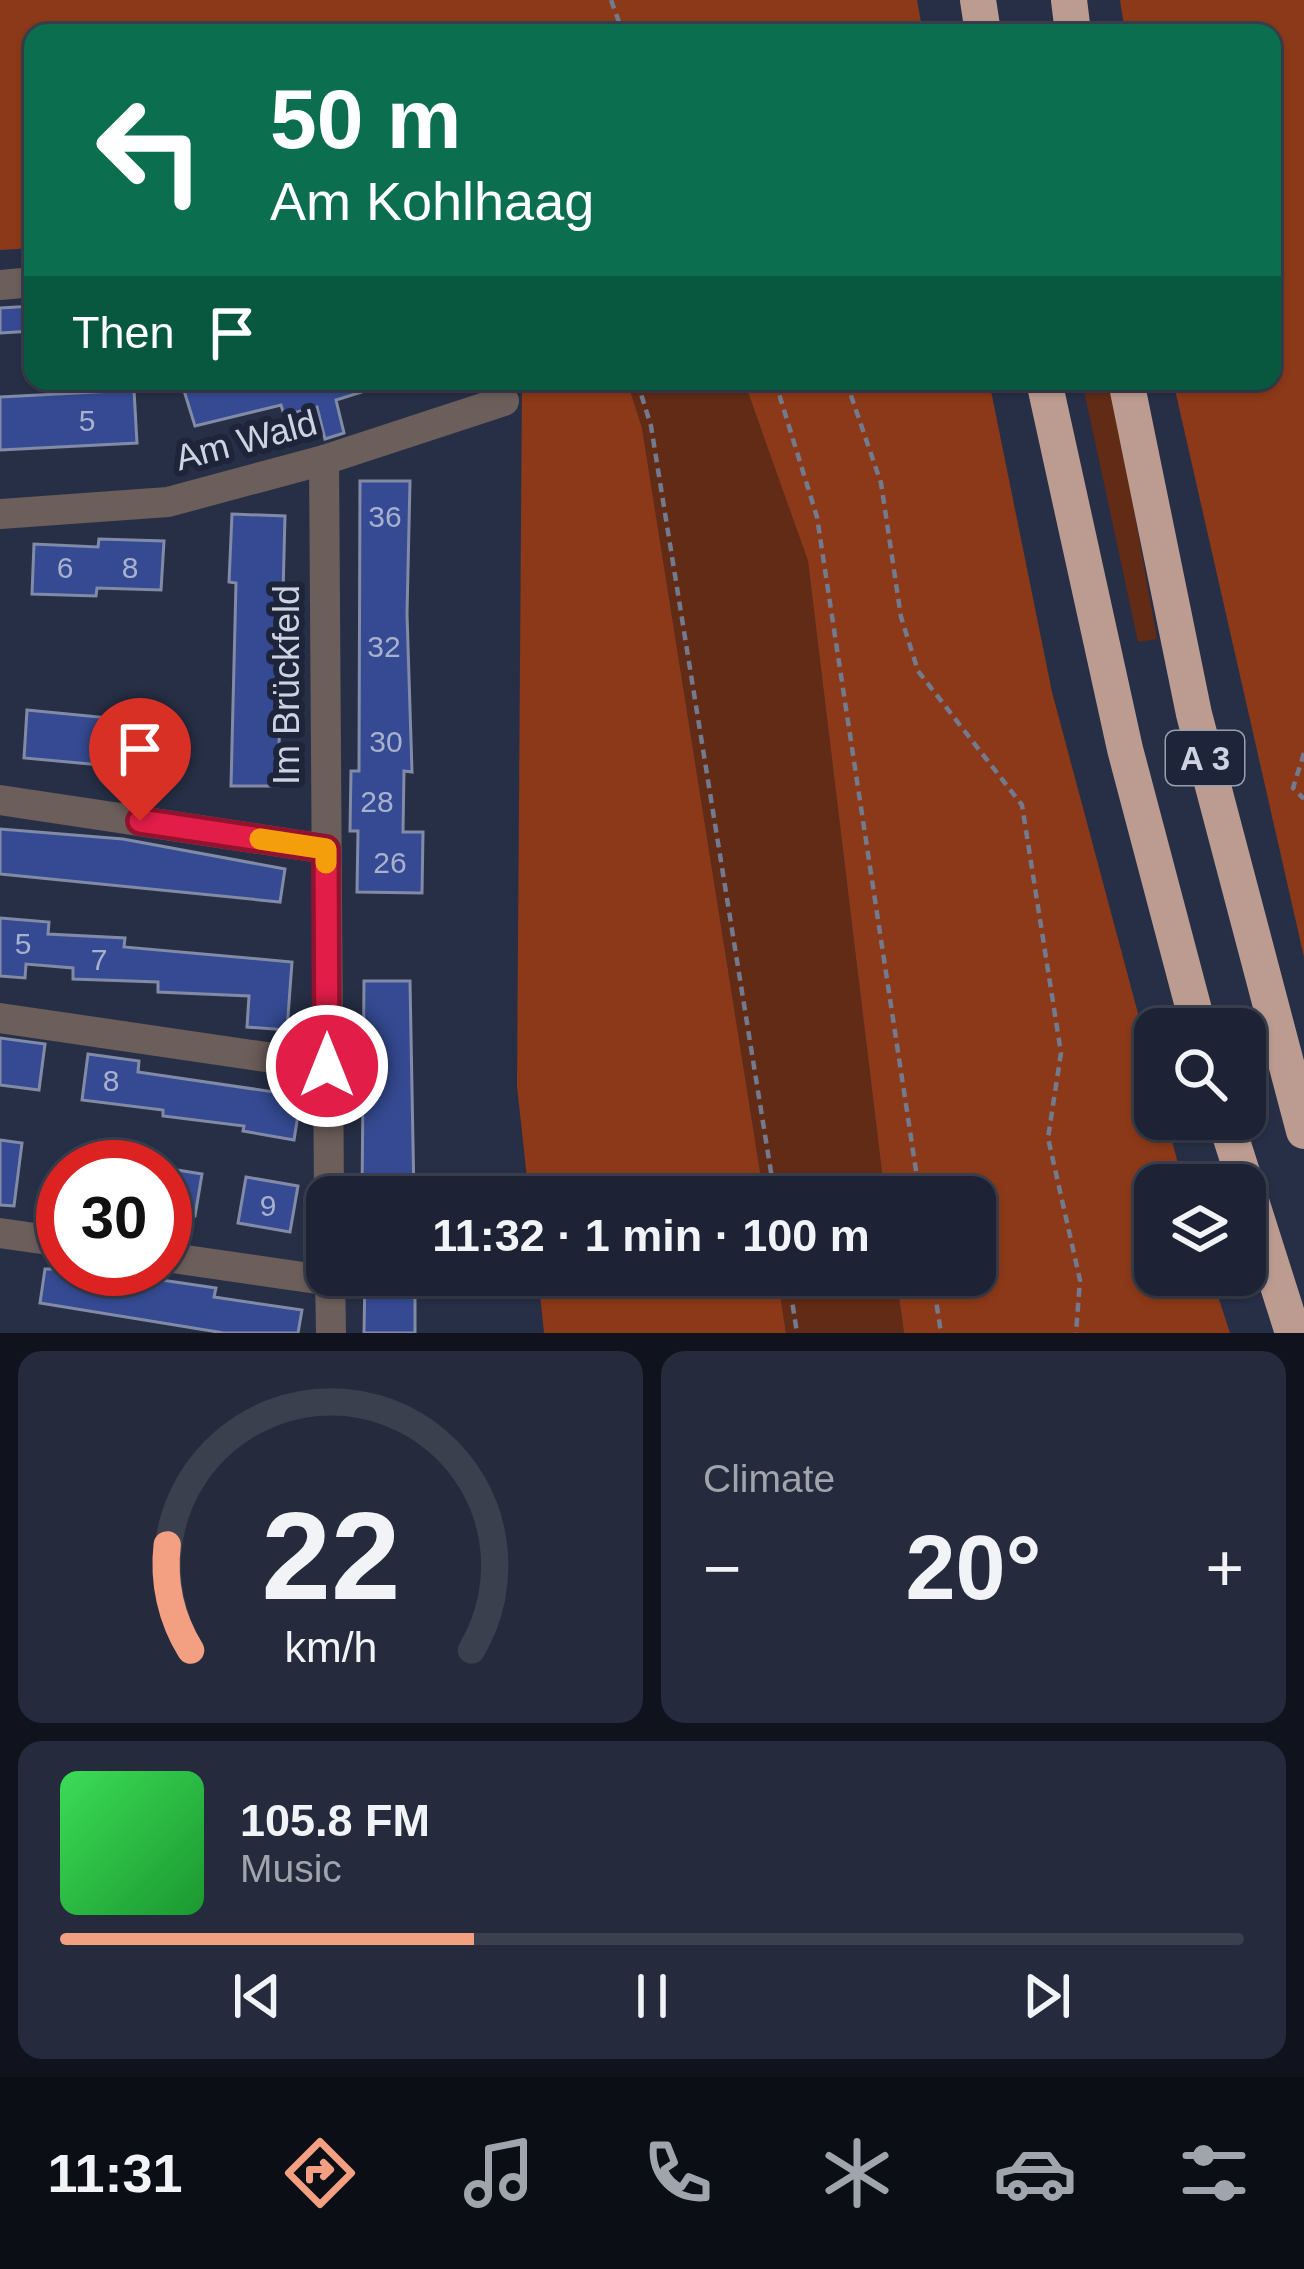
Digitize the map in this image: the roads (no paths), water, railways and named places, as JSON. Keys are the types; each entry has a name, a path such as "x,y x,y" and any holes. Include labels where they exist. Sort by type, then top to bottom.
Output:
{"highway":[{"name":"A 3","path":"1047,390 1126,749 1193,1008"},
{"name":"A 3","path":"1128,390 1194,714 1304,1131"},
{"path":"1232,1140 1293,1333"}],"street":[{"name":"Am Wald","path":"0,514 167,502 323,460 504,401"},
{"name":"Im Brückfeld","path":"323,460 329,1176"},
{"path":"0,800 326,849"},
{"path":"0,1018 327,1066"},
{"path":"0,1233 36,1238"},
{"path":"192,1260 306,1275"},
{"path":"331,1296 331,1333"}]}
